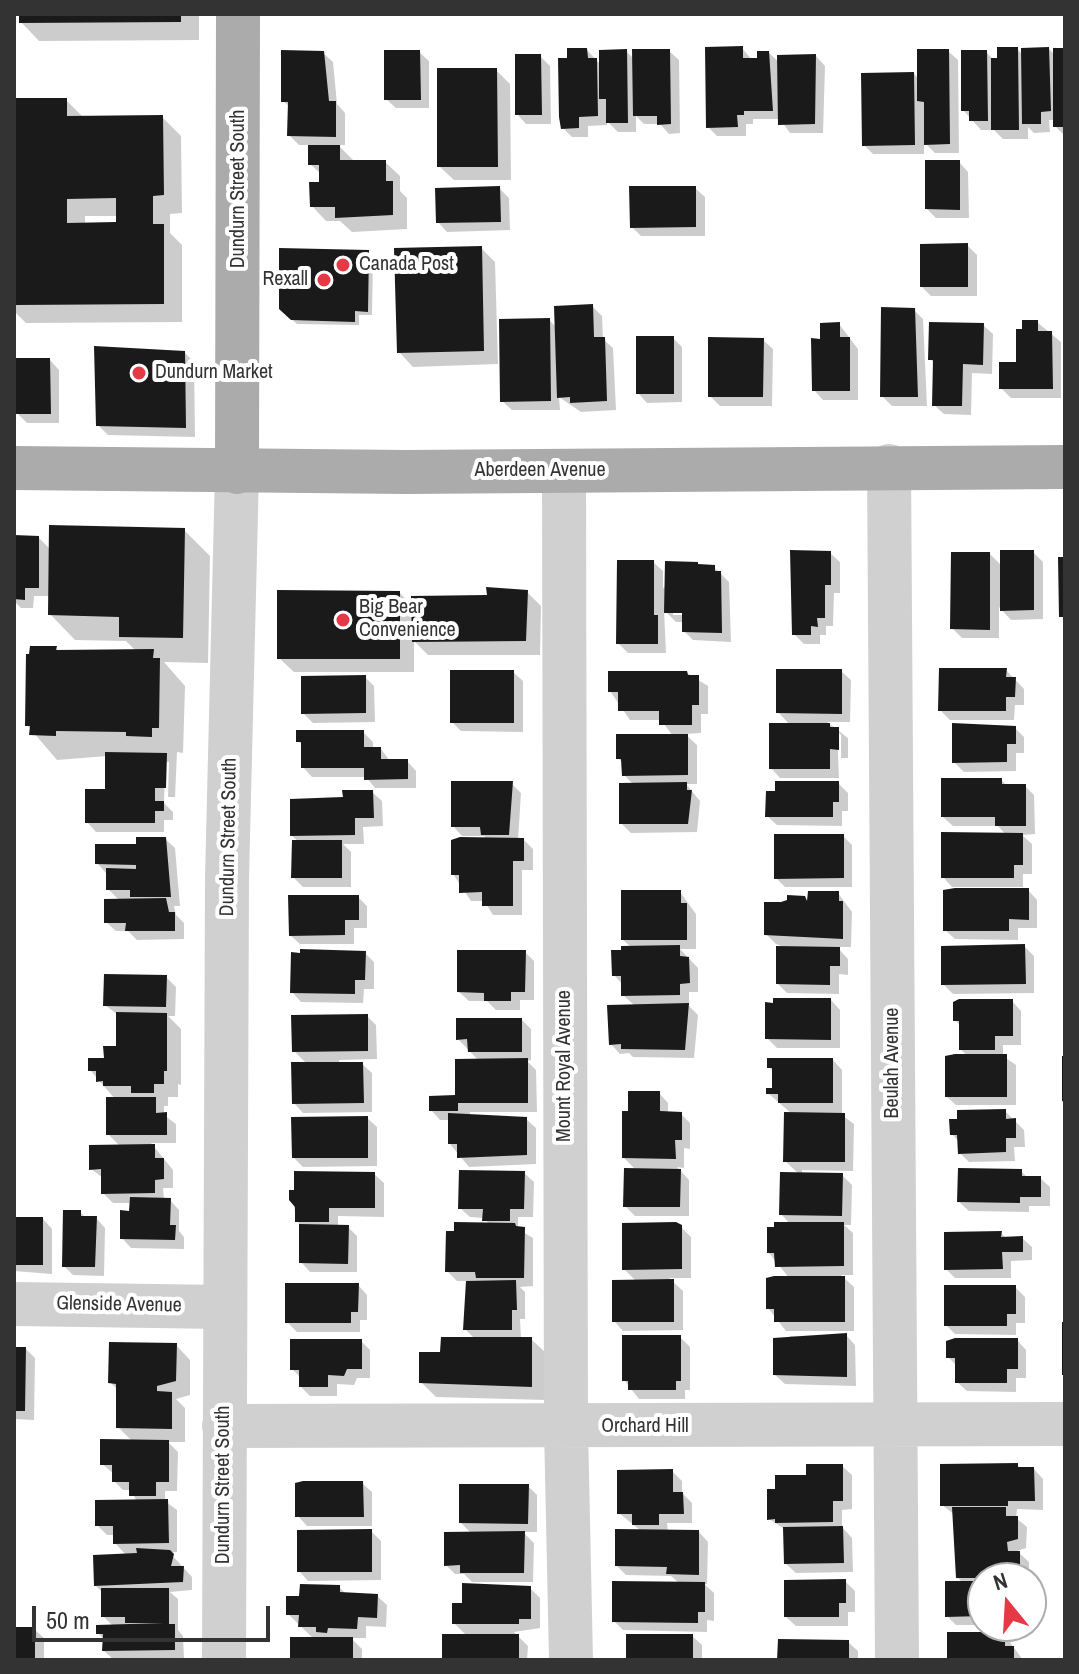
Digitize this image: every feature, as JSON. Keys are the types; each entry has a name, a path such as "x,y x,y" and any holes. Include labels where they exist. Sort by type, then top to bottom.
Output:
{"main road":[{"name":"Dundurn Street South","path":"237,472 238,14"},
{"name":"Aberdeen Avenue","path":"14,468 564,472 889,466 1065,467"}],"street":[{"name":"Beulah Avenue","path":"889,466 897,1660"},
{"name":"Dundurn Street South","path":"224,1660 227,878 237,472"},
{"name":"Mount Royal Avenue","path":"564,472 566,1427 571,1660"},
{"name":"Glenside Avenue","path":"14,1304 224,1307"},
{"name":"Orchard Hill","path":"224,1426 894,1427 1065,1424"}],"building":[{"path":"19,14 181,14 181,22 19,23"},
{"path":"743,46 743,58 757,58 757,51 769,51 773,111 744,111 744,115 737,115 738,127 706,128 705,47"},
{"path":"997,47 1018,47 1019,130 991,130 991,58 997,58"},
{"path":"1049,47 1051,111 1041,112 1041,124 1022,124 1021,48"},
{"path":"567,48 587,48 588,58 597,58 598,116 579,117 579,128 561,129 558,58 567,58"},
{"path":"1053,48 1065,48 1065,127 1053,127"},
{"path":"627,49 628,123 606,123 606,99 599,99 599,50"},
{"path":"632,49 670,49 671,124 657,125 657,116 633,116"},
{"path":"917,49 949,49 950,144 924,145 924,102 917,101"},
{"path":"281,50 324,51 329,101 336,101 336,137 287,136 288,102 281,102"},
{"path":"384,50 420,50 421,100 384,100"},
{"path":"961,50 987,50 988,121 969,121 969,111 961,111"},
{"path":"515,54 541,54 542,115 515,115"},
{"path":"816,54 815,124 778,125 777,55"},
{"path":"437,68 497,68 498,167 437,167"},
{"path":"914,72 915,145 862,146 861,73"},
{"path":"14,98 67,98 67,116 163,115 164,195 153,196 153,224 164,224 164,304 14,305","holes":["116,198 116,222 67,223 67,199"]},
{"path":"308,145 340,145 340,160 386,160 386,181 393,181 393,215 335,218 335,207 310,207 309,182 319,182 319,165 308,165"},
{"path":"925,160 960,160 960,210 925,209"},
{"path":"500,186 501,222 436,223 435,188"},
{"path":"629,186 696,186 696,227 630,228"},
{"path":"968,243 968,287 920,287 920,244"},
{"path":"482,246 484,351 397,353 394,248"},
{"name":"Rexall","path":"279,248 369,250 368,312 355,311 355,322 291,320 279,309"},
{"path":"593,304 594,337 605,337 607,401 570,403 570,397 557,398 554,306"},
{"path":"881,307 915,308 918,397 880,397"},
{"path":"550,318 551,401 500,402 499,319"},
{"path":"1022,320 1038,320 1038,331 1052,331 1053,389 999,389 999,362 1016,362 1016,329 1022,329"},
{"path":"840,322 840,337 850,337 850,391 812,391 811,338 820,339 820,323"},
{"path":"929,322 984,323 983,365 963,364 962,406 932,406 933,360 928,360"},
{"path":"636,336 674,336 674,394 636,394"},
{"path":"708,337 764,338 763,397 708,397"},
{"name":"Dundurn Market","path":"94,346 185,351 186,428 96,426"},
{"path":"16,358 50,358 51,414 16,414"},
{"path":"49,525 185,528 183,638 119,637 119,617 48,615"},
{"path":"14,535 39,536 39,588 25,588 25,600 14,599"},
{"path":"790,550 831,551 831,585 825,585 825,618 817,618 818,627 811,626 811,635 792,635"},
{"path":"1000,550 1034,550 1034,610 1000,611"},
{"path":"951,552 990,552 990,630 950,629"},
{"path":"1058,557 1065,557 1065,617 1059,617"},
{"path":"617,560 654,560 654,615 658,615 658,644 616,644"},
{"path":"665,561 715,565 715,571 721,571 722,633 682,632 682,613 664,613"},
{"path":"486,587 528,590 526,641 412,642 411,596 487,595"},
{"path":"277,590 400,591 400,659 277,659"},
{"path":"30,646 57,646 56,650 154,649 153,658 160,658 159,728 152,728 152,737 126,736 126,732 56,731 56,736 29,735 30,726 25,726 26,654 29,654"},
{"path":"939,668 1007,668 1006,677 1016,677 1015,697 1006,697 1006,711 938,711"},
{"path":"776,669 842,669 842,714 776,713"},
{"path":"450,670 514,670 514,723 450,723"},
{"path":"608,671 687,671 688,675 699,675 699,705 692,705 692,725 659,725 659,711 618,711 618,692 608,692"},
{"path":"366,675 366,713 301,714 301,676"},
{"path":"769,723 830,723 830,727 839,727 839,750 830,749 830,769 769,769"},
{"path":"952,723 1016,726 1016,744 1007,744 1007,762 952,763"},
{"path":"296,730 364,730 364,747 381,747 381,759 408,759 408,779 364,780 364,768 301,768 301,742 296,742"},
{"path":"616,734 688,734 688,775 622,776 621,759 616,759"},
{"path":"105,752 167,753 166,788 155,788 155,801 164,801 164,811 155,811 155,823 85,823 85,789 105,789"},
{"path":"941,778 1002,778 1002,784 1026,784 1026,826 995,826 995,817 941,817"},
{"path":"451,781 513,781 509,835 481,835 480,827 451,827"},
{"path":"775,781 839,781 839,802 833,802 833,817 765,817 766,791 775,791"},
{"path":"687,782 687,790 692,790 688,824 619,824 619,783"},
{"path":"342,790 373,790 374,818 355,818 355,835 290,836 290,799 343,797"},
{"path":"941,832 1023,833 1023,865 1014,865 1014,878 941,878"},
{"path":"774,834 844,834 844,878 774,879"},
{"path":"136,837 166,837 171,897 130,897 130,890 106,890 106,868 136,869 136,865 95,864 95,844 136,844"},
{"path":"460,837 524,838 524,861 513,861 513,906 482,906 482,892 459,893 459,875 451,875 451,840"},
{"path":"292,840 342,840 342,878 291,878"},
{"path":"1029,888 1029,920 1009,919 1009,931 943,931 943,890"},
{"path":"621,890 681,890 681,903 687,903 687,940 621,940"},
{"path":"808,891 839,891 839,901 843,901 843,939 764,935 764,902 781,902 787,900 787,895 805,896 807,901"},
{"path":"288,895 359,895 359,920 345,920 345,935 289,936"},
{"path":"166,898 169,912 175,912 175,931 125,931 126,923 104,923 104,899"},
{"path":"1025,944 1026,984 941,985 941,946"},
{"path":"680,945 680,956 689,957 690,983 680,984 680,995 621,996 621,976 612,976 611,950 621,950 621,946"},
{"path":"776,946 840,947 840,966 830,966 830,985 776,984"},
{"path":"300,949 366,951 365,980 355,980 355,994 290,993 291,952 300,953"},
{"path":"457,950 526,950 525,992 511,992 511,1001 484,1001 484,993 457,992"},
{"path":"104,974 167,975 166,1007 103,1006"},
{"path":"773,998 831,998 831,1040 765,1039 765,1002 773,1003"},
{"path":"959,999 1013,999 1013,1036 995,1036 995,1050 959,1050 959,1021 953,1021 953,1002"},
{"path":"689,1003 685,1050 621,1049 621,1044 609,1045 607,1005"},
{"path":"116,1012 167,1013 167,1071 164,1071 164,1084 154,1084 154,1093 131,1093 131,1086 103,1086 103,1081 96,1082 96,1071 88,1071 88,1058 104,1058 103,1046 116,1046"},
{"path":"368,1014 368,1051 292,1052 291,1015"},
{"path":"456,1018 522,1018 522,1052 468,1052 467,1039 456,1040"},
{"path":"1007,1054 1007,1097 945,1097 945,1056"},
{"path":"1062,1056 1065,1056 1065,1102 1062,1101"},
{"path":"528,1058 528,1103 458,1103 458,1111 429,1111 429,1096 455,1095 455,1059"},
{"path":"767,1058 833,1058 833,1103 778,1103 778,1094 766,1094 766,1088 772,1088 772,1068 767,1068"},
{"path":"291,1062 363,1062 364,1103 292,1104"},
{"path":"628,1091 660,1091 660,1111 682,1112 682,1140 675,1140 676,1159 622,1158 622,1111 628,1111"},
{"path":"106,1097 156,1097 156,1113 167,1112 167,1135 106,1135"},
{"path":"1006,1109 1006,1119 1016,1118 1016,1138 1006,1138 1006,1152 958,1154 957,1135 950,1135 949,1119 957,1119 957,1110"},
{"path":"784,1112 845,1113 845,1162 783,1162"},
{"path":"448,1113 527,1117 527,1155 457,1158 457,1144 448,1144"},
{"path":"368,1116 368,1158 292,1158 291,1117"},
{"path":"155,1144 155,1158 164,1158 164,1179 155,1180 155,1193 101,1194 101,1169 89,1170 89,1145"},
{"path":"624,1168 681,1169 680,1207 623,1207"},
{"path":"958,1168 1022,1169 1022,1176 1041,1176 1041,1197 1020,1197 1020,1203 957,1202"},
{"path":"459,1170 525,1171 524,1209 510,1209 510,1221 482,1221 483,1209 458,1209"},
{"path":"294,1171 375,1172 375,1208 329,1208 329,1222 295,1222 295,1207 289,1200 289,1190 294,1190"},
{"path":"780,1172 843,1173 842,1216 779,1215"},
{"path":"130,1197 171,1198 170,1225 176,1225 175,1240 120,1239 120,1210 129,1211"},
{"path":"63,1210 81,1210 81,1216 97,1216 95,1267 62,1267"},
{"path":"14,1217 43,1217 43,1265 14,1265"},
{"path":"454,1222 515,1223 516,1226 525,1227 524,1278 476,1278 475,1272 445,1272 446,1231 454,1231"},
{"path":"676,1222 682,1225 682,1269 622,1270 622,1223"},
{"path":"774,1222 844,1222 844,1266 775,1267 774,1253 767,1253 767,1227 774,1227"},
{"path":"299,1224 349,1225 348,1264 299,1263"},
{"path":"1002,1231 1001,1237 1023,1236 1023,1252 1002,1252 1003,1269 944,1270 944,1232"},
{"path":"845,1276 845,1322 774,1322 774,1309 766,1309 766,1278"},
{"path":"674,1279 674,1322 612,1322 612,1280"},
{"path":"516,1280 517,1310 512,1310 512,1330 463,1330 466,1281"},
{"path":"285,1283 359,1283 358,1312 351,1312 351,1323 285,1323"},
{"path":"944,1285 1016,1285 1016,1314 1007,1314 1007,1326 944,1326"},
{"path":"1062,1322 1065,1322 1065,1375 1062,1375"},
{"path":"847,1333 847,1377 773,1375 773,1338"},
{"path":"622,1335 681,1335 681,1381 676,1381 676,1390 628,1390 628,1381 622,1381"},
{"path":"441,1337 532,1337 532,1387 419,1383 419,1352 440,1352"},
{"path":"955,1338 1018,1338 1018,1369 1007,1369 1007,1383 955,1383 955,1358 946,1358 946,1341"},
{"path":"290,1339 362,1339 362,1369 347,1369 344,1376 328,1375 328,1387 299,1387 299,1370 290,1370"},
{"path":"109,1342 177,1343 176,1381 157,1386 157,1391 172,1392 172,1429 116,1428 116,1384 108,1383"},
{"path":"14,1347 26,1347 25,1411 14,1411"},
{"path":"100,1439 169,1440 169,1482 156,1482 156,1496 129,1496 129,1482 112,1482 112,1465 100,1465"},
{"path":"1018,1463 1018,1467 1034,1467 1035,1501 1008,1501 1008,1506 940,1506 940,1464"},
{"path":"806,1464 843,1464 843,1501 833,1501 833,1522 775,1523 775,1519 767,1520 767,1489 775,1489 775,1475 806,1475"},
{"path":"673,1469 673,1492 683,1492 684,1514 659,1514 659,1525 632,1525 632,1514 617,1514 617,1470"},
{"path":"363,1481 364,1517 295,1517 295,1483"},
{"path":"459,1484 529,1484 528,1524 459,1523"},
{"path":"168,1499 169,1543 113,1544 113,1526 95,1526 95,1500"},
{"path":"952,1507 1006,1507 1006,1516 1018,1516 1018,1539 1007,1542 1008,1551 1020,1551 1020,1562 967,1562 967,1578 956,1578"},
{"path":"843,1526 844,1563 784,1564 783,1527"},
{"path":"372,1529 372,1572 297,1572 297,1530"},
{"path":"615,1529 699,1530 699,1575 666,1574 667,1567 615,1566"},
{"path":"525,1531 524,1573 460,1573 460,1565 444,1566 444,1532"},
{"path":"136,1548 170,1550 174,1554 171,1566 184,1566 183,1582 94,1586 93,1555 137,1553"},
{"path":"846,1579 846,1603 839,1603 839,1617 784,1617 784,1580"},
{"path":"612,1581 705,1582 705,1612 698,1612 698,1623 612,1622"},
{"path":"945,1581 967,1581 967,1616 945,1617"},
{"path":"462,1583 531,1586 531,1619 519,1619 519,1624 452,1624 452,1603 462,1603"},
{"path":"300,1584 340,1585 340,1592 378,1594 377,1618 358,1617 357,1629 328,1628 327,1633 316,1632 316,1627 298,1627 299,1615 286,1615 286,1596 299,1596"},
{"path":"101,1588 169,1588 169,1624 175,1624 175,1650 102,1651 103,1634 96,1634 96,1625 164,1623 125,1623 125,1617 101,1617"},
{"path":"14,1627 35,1627 35,1660 14,1660"},
{"path":"947,1632 967,1632 967,1642 1005,1642 1005,1646 1014,1646 1014,1660 947,1660"},
{"path":"442,1634 519,1634 519,1660 442,1660"},
{"path":"626,1634 693,1634 693,1660 626,1660"},
{"path":"290,1637 353,1637 353,1660 290,1660"},
{"path":"778,1639 849,1640 849,1660 777,1660"}],"place":[{"name":"Canada Post","path":"343,265"},
{"name":"Rexall","path":"324,280"},
{"name":"Dundurn Market","path":"139,373"},
{"name":"Big Bear Convenience","path":"343,620"}]}
